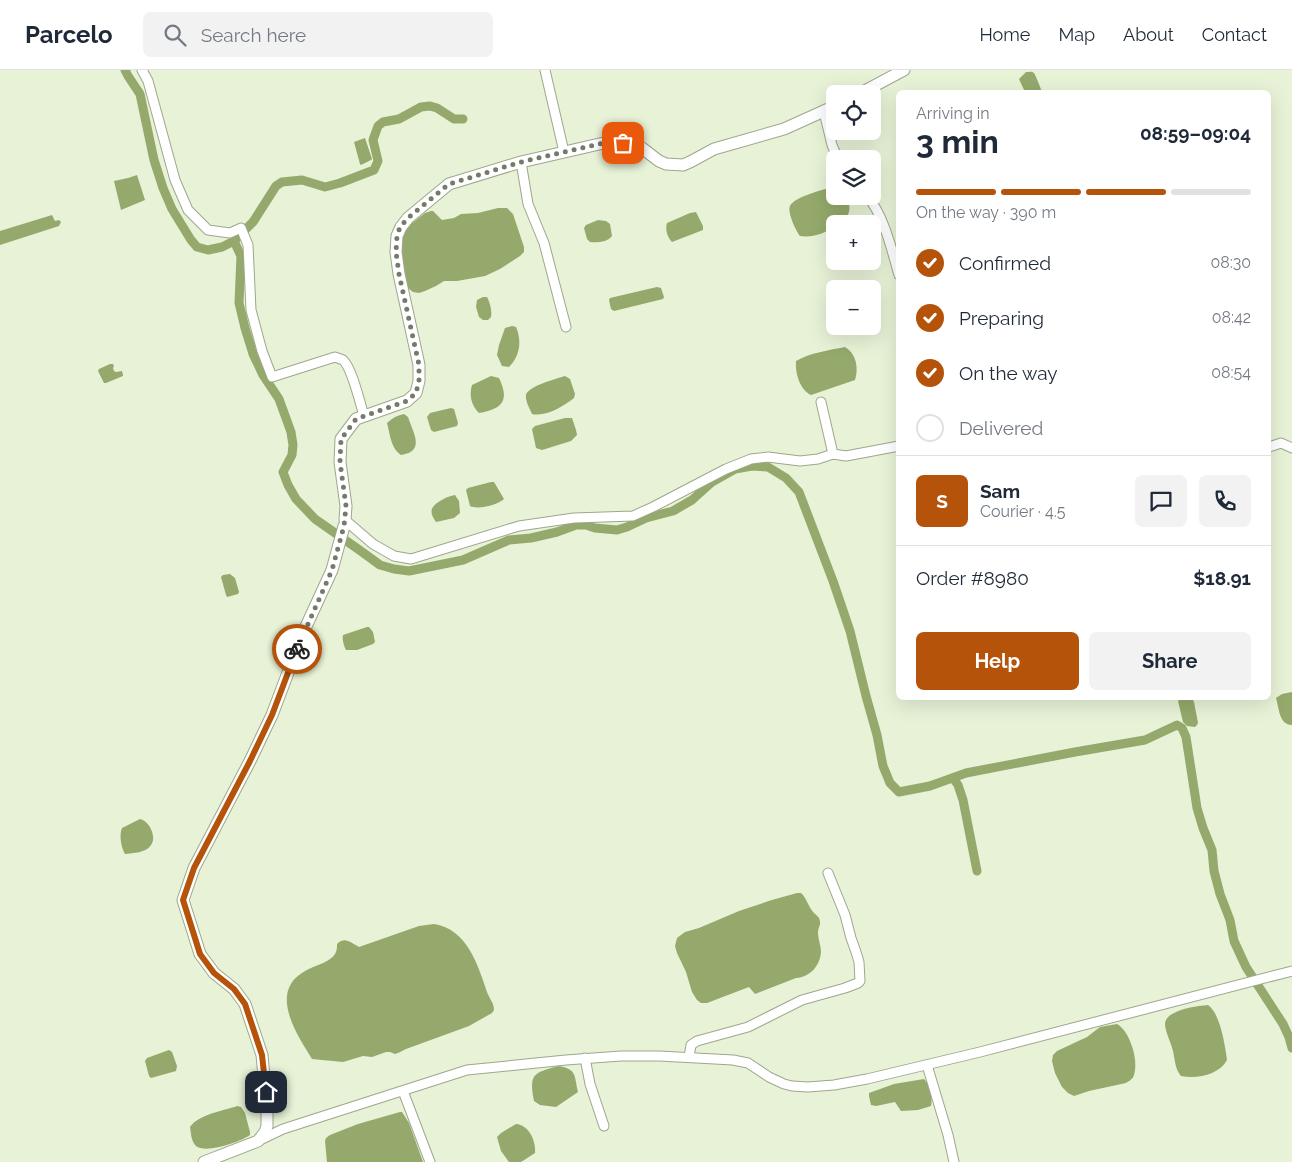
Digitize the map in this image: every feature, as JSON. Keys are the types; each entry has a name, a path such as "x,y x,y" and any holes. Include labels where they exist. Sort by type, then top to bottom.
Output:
{"main road":[{"path":"876,85 904,70"},
{"path":"204,1162 258,1141 265,1132 268,1118 262,1055 245,1004 234,989 214,973 200,954 183,900 194,868 272,715 303,633 326,586 337,552 346,506 340,462 341,439 356,419 407,401 416,393 419,381 419,365 396,252 397,236 400,227 449,184 521,162 608,142 634,144 666,164 683,165 714,149 784,129 824,112"}],"street":[{"path":"142,70 148,81 175,180 188,210 208,230 230,233 241,228 248,245 251,310 262,351 272,377 335,357 342,360 352,375 364,416"},
{"path":"545,70 564,152"},
{"path":"824,112 834,150"},
{"path":"521,162 528,204 544,243 566,327"},
{"path":"874,205 879,214 896,264"},
{"path":"821,402 833,454"},
{"path":"1271,446 1281,443 1292,448"},
{"path":"344,523 373,544 394,556 411,560 519,526 574,518 633,516 726,469 750,460 768,457 800,461 818,459 833,454 846,456 896,447"},
{"path":"689,1057 691,1045 697,1041 748,1027 802,1000 845,988 860,981 859,962 845,916 828,873"},
{"path":"258,1141 283,1129 474,1068 621,1056 689,1057 742,1061 779,1082 792,1086 834,1085 927,1065 1292,971"},
{"path":"585,1058 590,1084 604,1126"},
{"path":"927,1065 954,1162"},
{"path":"403,1091 430,1162"}],"shaded area":[{"path":"1026,72 1034,73 1041,90 1024,90 1019,79"},
{"path":"365,138 372,159 361,165 354,142"},
{"path":"137,175 145,200 121,210 114,181"},
{"path":"826,189 826,205 849,205 849,211 847,215 826,215 826,232 814,236 800,236 791,217 790,206 797,200"},
{"path":"498,208 507,208 513,214 524,247 524,252 520,256 485,276 457,281 444,281 419,293 413,292 408,288 400,256 402,238 411,224 425,213 431,211 442,220 454,218 461,214 478,213"},
{"path":"696,212 703,230 672,242 667,233 667,223"},
{"path":"52,215 55,221 59,220 61,222 59,226 0,245 0,231"},
{"path":"598,220 606,221 610,224 612,236 602,242 590,242 587,239 584,228 586,225"},
{"path":"657,287 661,288 663,299 614,311 611,309 610,298"},
{"path":"487,297 491,307 491,317 488,320 483,320 479,317 476,307 477,300"},
{"path":"516,327 519,338 518,353 509,367 502,366 497,355 499,345 505,328"},
{"path":"845,347 852,353 856,361 857,371 855,380 811,395 807,393 799,381 796,361 813,354"},
{"path":"113,364 114,371 122,371 123,376 104,383 98,371"},
{"path":"491,376 499,378 504,398 502,403 493,409 479,413 471,400 472,385"},
{"path":"565,376 570,379 575,394 574,398 549,412 537,415 532,414 526,400 528,392 543,383"},
{"path":"454,409 458,423 457,426 434,432 431,430 427,417 430,413"},
{"path":"404,414 408,417 413,429 416,445 409,453 401,455 393,445 387,423 395,417"},
{"path":"572,418 577,435 571,441 542,450 536,448 532,429 535,426"},
{"path":"494,482 504,499 487,506 470,506 466,490"},
{"path":"455,495 459,501 460,513 454,518 436,522 432,515 432,508 442,500"},
{"path":"230,574 235,578 239,592 227,597 221,577"},
{"path":"367,627 373,632 375,642 357,650 346,650 343,643 343,635"},
{"path":"1292,692 1292,725 1284,722 1282,719 1276,698 1282,694"},
{"path":"1193,700 1198,723 1195,727 1187,726 1183,722 1178,701"},
{"path":"140,819 144,820 152,830 153,842 149,848 143,851 125,854 121,841 122,828"},
{"path":"797,893 803,895 812,911 820,920 818,933 821,952 819,962 813,970 806,975 755,994 749,987 707,1003 701,1003 697,1000 677,953 675,946 677,938 685,932 739,911"},
{"path":"434,924 445,927 455,933 469,950 480,971 493,1005 494,1010 492,1013 469,1026 395,1054 386,1052 372,1057 363,1056 343,1062 312,1059 299,1037 288,1012 287,1000 289,989 295,978 331,958 336,952 337,944 345,940 359,947 419,926"},
{"path":"1208,1005 1219,1022 1227,1060 1219,1069 1207,1075 1181,1076 1176,1067 1166,1032 1166,1020 1175,1012 1196,1006"},
{"path":"1117,1024 1126,1033 1132,1047 1135,1062 1133,1078 1126,1083 1074,1096 1068,1093 1062,1087 1055,1073 1052,1061 1053,1055 1057,1051 1087,1037 1100,1027"},
{"path":"169,1050 172,1052 177,1066 176,1071 151,1078 145,1061 147,1058"},
{"path":"558,1066 572,1071 578,1092 556,1107 540,1105 534,1101 533,1080 538,1073"},
{"path":"924,1079 932,1099 931,1106 918,1110 901,1111 895,1102 876,1106 871,1105 869,1093 894,1084"},
{"path":"237,1106 241,1107 245,1113 250,1135 231,1144 215,1148 201,1148 194,1144 190,1127 194,1123 205,1116"},
{"path":"402,1112 409,1123 423,1162 327,1162 325,1141 330,1135 358,1124"},
{"path":"516,1124 525,1127 531,1134 535,1153 521,1162 509,1162 501,1151 497,1137"}],"waterway":[{"path":"125,70 140,94 154,160 172,209 197,247 208,250 222,247 234,241 253,222 276,186 282,182 302,180 325,187 374,170 378,161 373,140 378,126 383,122 399,119 421,107 430,106 437,108 454,119 463,119"},
{"path":"234,241 241,256 239,303 245,328 253,354 263,375 279,399 291,432 292,455 283,472 288,485 296,499 315,519 380,565 409,571 463,560 509,540 531,538 576,525 617,530 646,518 673,511 692,500 712,482 735,469 752,466 768,467 786,478 799,492 850,631 877,735 883,766 890,783 899,792 930,786 966,773 1145,740 1177,725 1182,728 1186,737 1197,808 1212,850 1214,871 1230,920 1234,941 1246,967 1283,1024 1292,1048"},
{"path":"953,778 958,785 963,800 977,871"}],"way so far":[{"path":"297,649 326,586 344,526 346,506 340,462 341,439 356,419 407,401 416,393 419,381 419,365 396,252 397,236 400,227 449,184 521,162 608,142 623,143"}],"route":[{"path":"266,1092 262,1055 245,1004 234,989 214,973 200,954 183,900 194,868 272,715 297,649"}]}
